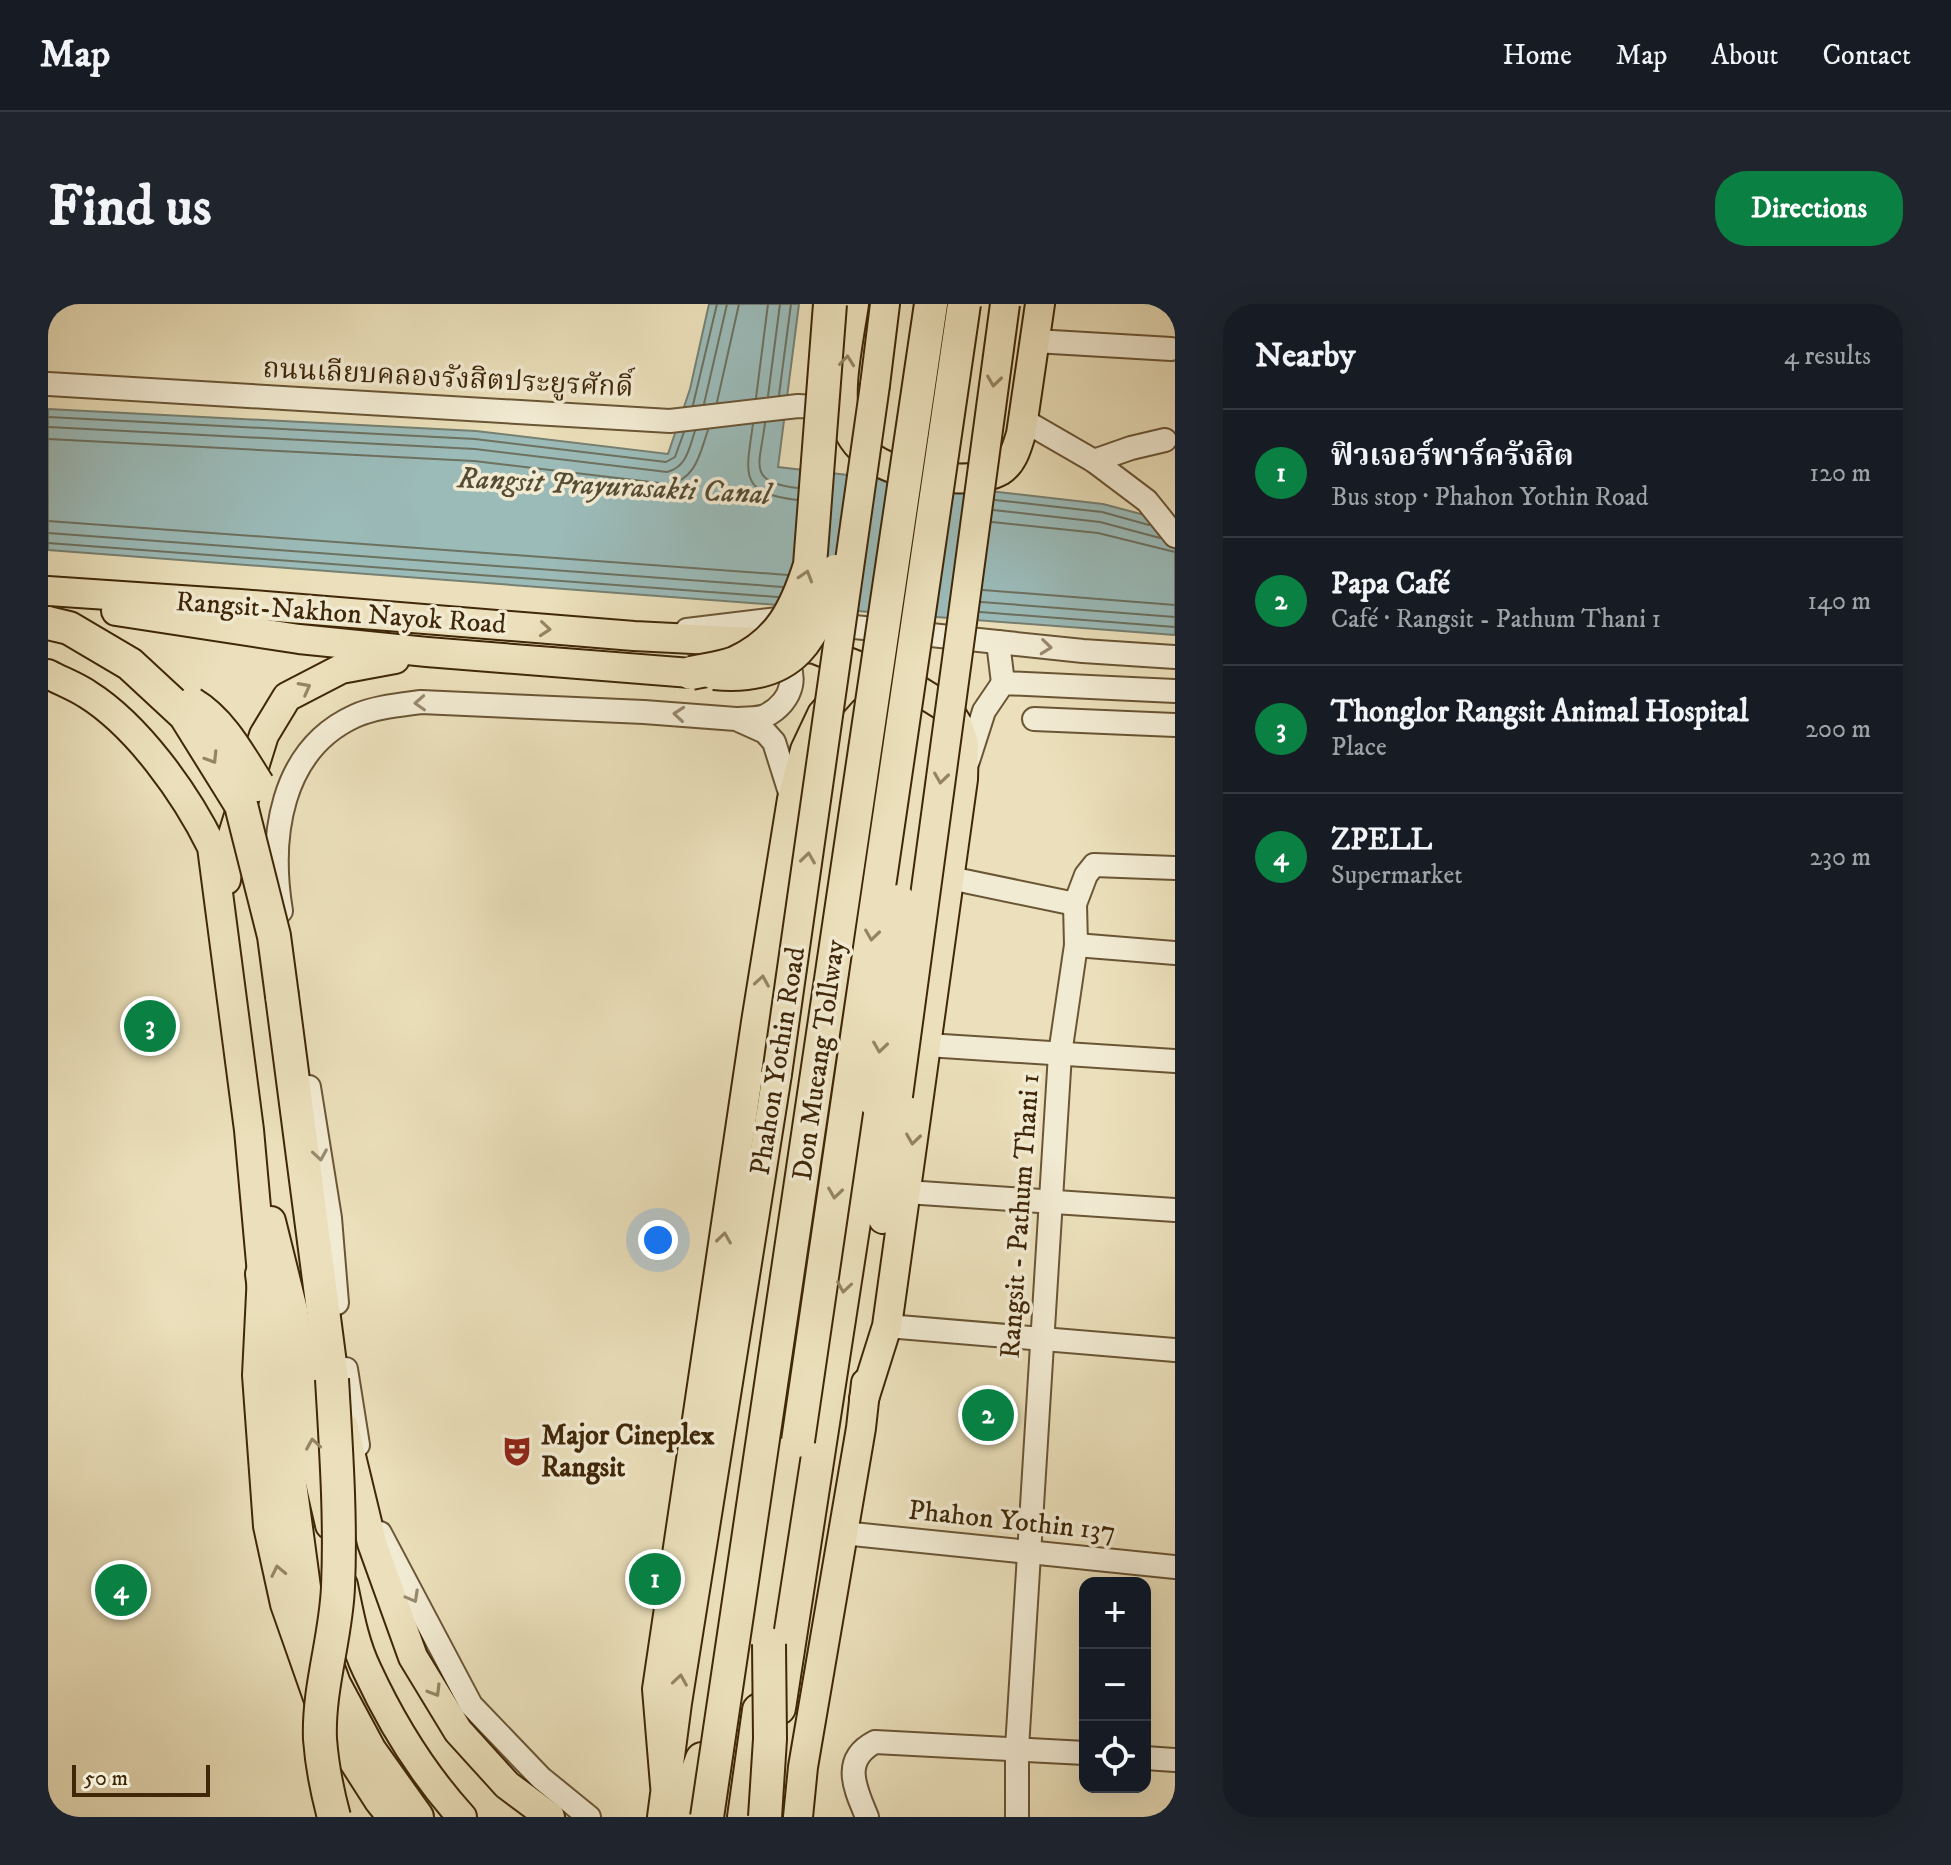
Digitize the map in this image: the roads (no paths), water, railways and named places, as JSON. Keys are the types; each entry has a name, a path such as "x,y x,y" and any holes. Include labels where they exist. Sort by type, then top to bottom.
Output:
{"highway":[{"path":"691,673 734,663 773,638 791,615 801,595 810,565 830,304"},
{"name":"Phahon Yothin Road","path":"693,1817 791,1080 875,613 916,304"},
{"name":"Don Mueang Tollway","path":"707,1817 931,304"},
{"name":"Don Mueang Tollway","path":"744,1817 964,304"},
{"path":"764,1817 885,1097 941,583 982,304"},
{"path":"48,623 69,628 201,710 229,741 258,785"},
{"path":"138,672 185,715 241,805 274,936 332,1379 340,1515 338,1591 320,1737 326,1787 334,1817"},
{"path":"262,1274 307,1610 334,1684 370,1751 417,1817"},
{"path":"764,1817 770,1739 769,1644"},
{"path":"680,1817 702,1759"}],"main road":[{"path":"854,304 843,408 847,428 856,443 883,465 898,471 961,479 999,472 1015,452 1023,420 1040,304"},
{"name":"Phahon Yothin Road","path":"662,1817 755,1209 791,1080 885,304"},
{"path":"798,1817 803,1767 864,1399 885,1097 1005,304"},
{"path":"48,599 202,626 427,652 722,676 765,670 784,663 801,651 814,634 831,586 875,385"},
{"name":"Rangsit-Nakhon Nayok Road","path":"48,591 815,649 934,698 948,709 958,725 964,744 963,779 887,1326 864,1399"},
{"path":"221,911 231,841 264,735 287,697 341,669 427,652"},
{"path":"48,674 88,694 132,733 196,814 212,847 249,1130 262,1274 258,1390 268,1526 285,1604 324,1715 392,1817"},
{"path":"665,1785 657,1689 792,799 812,731 835,698 845,688 860,682 894,682"},
{"path":"249,1130 293,1310 318,1473 353,1630 366,1668 389,1711 432,1783 462,1817"},
{"path":"697,1426 755,1209"},
{"path":"332,1379 372,1543 413,1657 458,1731 507,1785 550,1817"},
{"path":"803,1767 818,1817"}],"street":[{"path":"1035,341 1171,349"},
{"name":"ถนนเลียบคลองรังสิตประยูรศักดิ์","path":"48,384 670,421 798,406 843,408"},
{"path":"1023,420 1094,461 1147,501 1175,536"},
{"path":"1094,461 1165,440"},
{"path":"634,636 778,619 1175,657"},
{"path":"589,1817 541,1778 471,1705 390,1555 371,1511 351,1413 330,1218 277,888 276,842 287,787 311,747 329,730 357,714 421,702 762,718 779,707 789,693 793,674 786,658 773,649 752,642"},
{"path":"963,779 984,711 1003,683 998,642"},
{"path":"1003,683 1175,691"},
{"path":"736,719 758,728 774,742 792,799"},
{"path":"1034,719 1175,725"},
{"name":"Rangsit - Pathum Thani 1","path":"1017,1817 1017,1748 1060,1054 1076,945 1075,904 1086,875 1094,865 1175,868"},
{"path":"950,878 1075,904"},
{"path":"1076,945 1175,953"},
{"path":"927,1045 1175,1061"},
{"path":"906,1192 1175,1210"},
{"path":"887,1326 1175,1350"},
{"name":"Phahon Yothin 137","path":"843,1533 1175,1567"},
{"path":"867,1817 852,1781 855,1762 865,1747 875,1742 1079,1753"},
{"path":"1151,1758 1175,1760"}],"water":[{"name":"Rangsit Prayurasakti Canal","path":"709,304 799,304 778,467 1103,504 1175,523 1175,635 48,550 48,409 476,431 668,454 690,389"}],"place":[{"name":"Thonglor Rangsit Animal Hospital","path":"150,1026"},
{"name":"Papa Café","path":"988,1415"},
{"name":"Major Cineplex Rangsit","path":"517,1451"},
{"name":"ฟิวเจอร์พาร์ครังสิต","path":"655,1579"},
{"name":"ZPELL","path":"121,1590"}]}
